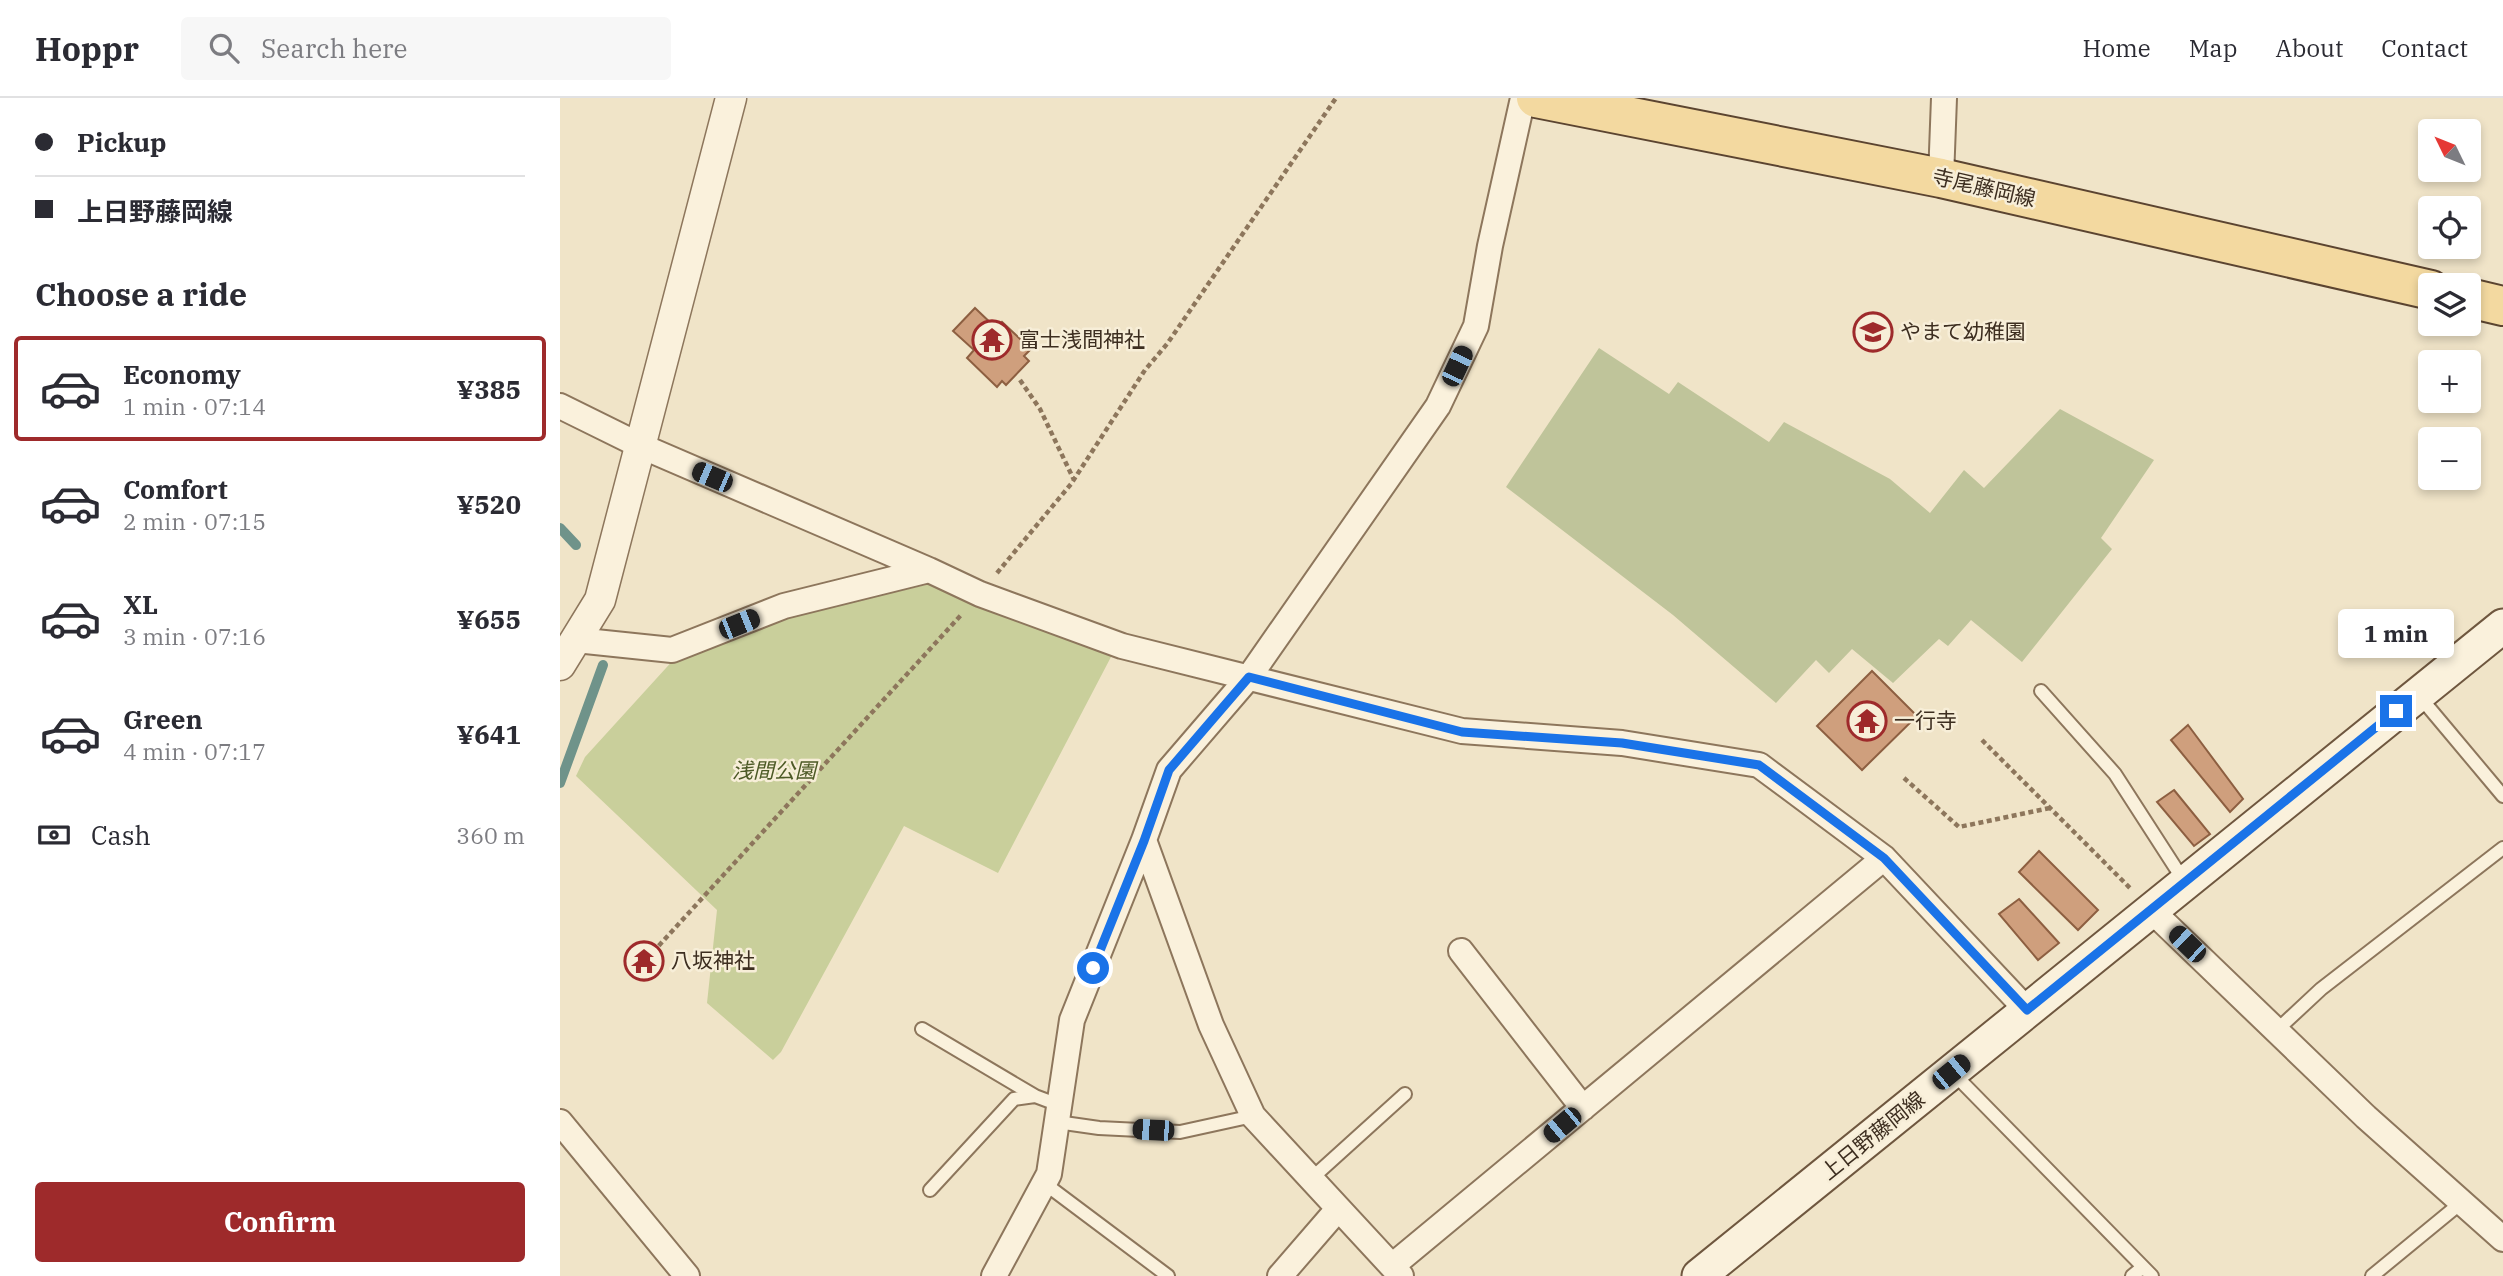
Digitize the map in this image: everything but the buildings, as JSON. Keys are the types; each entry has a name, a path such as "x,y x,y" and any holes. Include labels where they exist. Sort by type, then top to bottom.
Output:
{"main road":[{"name":"寺尾藤岡線","path":"1536,98 1941,178 2418,287"},
{"path":"2481,301 2503,306"},
{"name":"上日野藤岡線","path":"1699,1276 2503,625"}],"street":[{"path":"568,652 600,600 731,98"},
{"path":"993,1276 1049,1174 1072,1020 1144,841 1169,770 1249,677 1438,407 1476,326 1490,246 1523,98"},
{"path":"1941,178 1944,98"},
{"path":"560,406 641,446 980,594 1122,646 1462,732 1622,743 1759,765 1884,858 2027,1010"},
{"path":"568,652 672,650 784,606 929,570"},
{"path":"1144,841 1211,1025 1253,1116 1396,1271 1583,1108 1884,858"},
{"path":"2151,910 2366,1117 2503,1239"},
{"path":"1461,951 1583,1108"},
{"path":"560,1122 687,1276"},
{"path":"1280,1276 1338,1209"}],"lane":[{"path":"2041,691 2115,775 2185,883"},
{"path":"2417,694 2503,796"},
{"path":"2276,1031 2321,989 2503,848"},
{"path":"922,1028 1035,1096 1058,1113 1099,1128 1180,1132 1253,1116"},
{"path":"1951,1072 2148,1271 2132,1276"},
{"path":"1311,1180 1405,1094"},
{"path":"930,1190 1013,1099 1035,1096"},
{"path":"1044,1183 1168,1276"},
{"path":"2372,1276 2462,1202"}],"path":[{"path":"653,952 980,594 1074,480 1145,370 1167,344 1336,98"},
{"path":"1020,380 1040,409 1074,480"},
{"path":"1982,740 2151,910"},
{"path":"1904,778 1959,827 2051,808"}],"green space":[{"path":"1599,348 1669,394 1678,382 1769,442 1784,422 1890,479 1930,513 1964,470 1984,488 2060,409 2154,460 2101,538 2112,549 2022,662 1971,620 1948,646 1939,639 1893,683 1852,649 1829,673 1816,660 1776,703 1673,615 1506,487"},
{"name":"浅間公園","path":"930,584 1005,616 1112,655 998,873 904,826 781,1052 773,1060 707,1003 717,910 576,776 585,757 676,657 796,615"}],"waterway":[{"path":"560,528 576,545"},
{"path":"560,783 603,665"}],"place":[{"name":"やまて幼稚園","path":"1873,332"},
{"name":"富士浅間神社","path":"992,340"},
{"name":"一行寺","path":"1867,721"},
{"name":"八坂神社","path":"644,961"}],"route":[{"path":"1093,968 1144,841 1169,770 1249,677 1462,732 1622,743 1759,765 1884,858 2027,1010 2396,711"}]}
